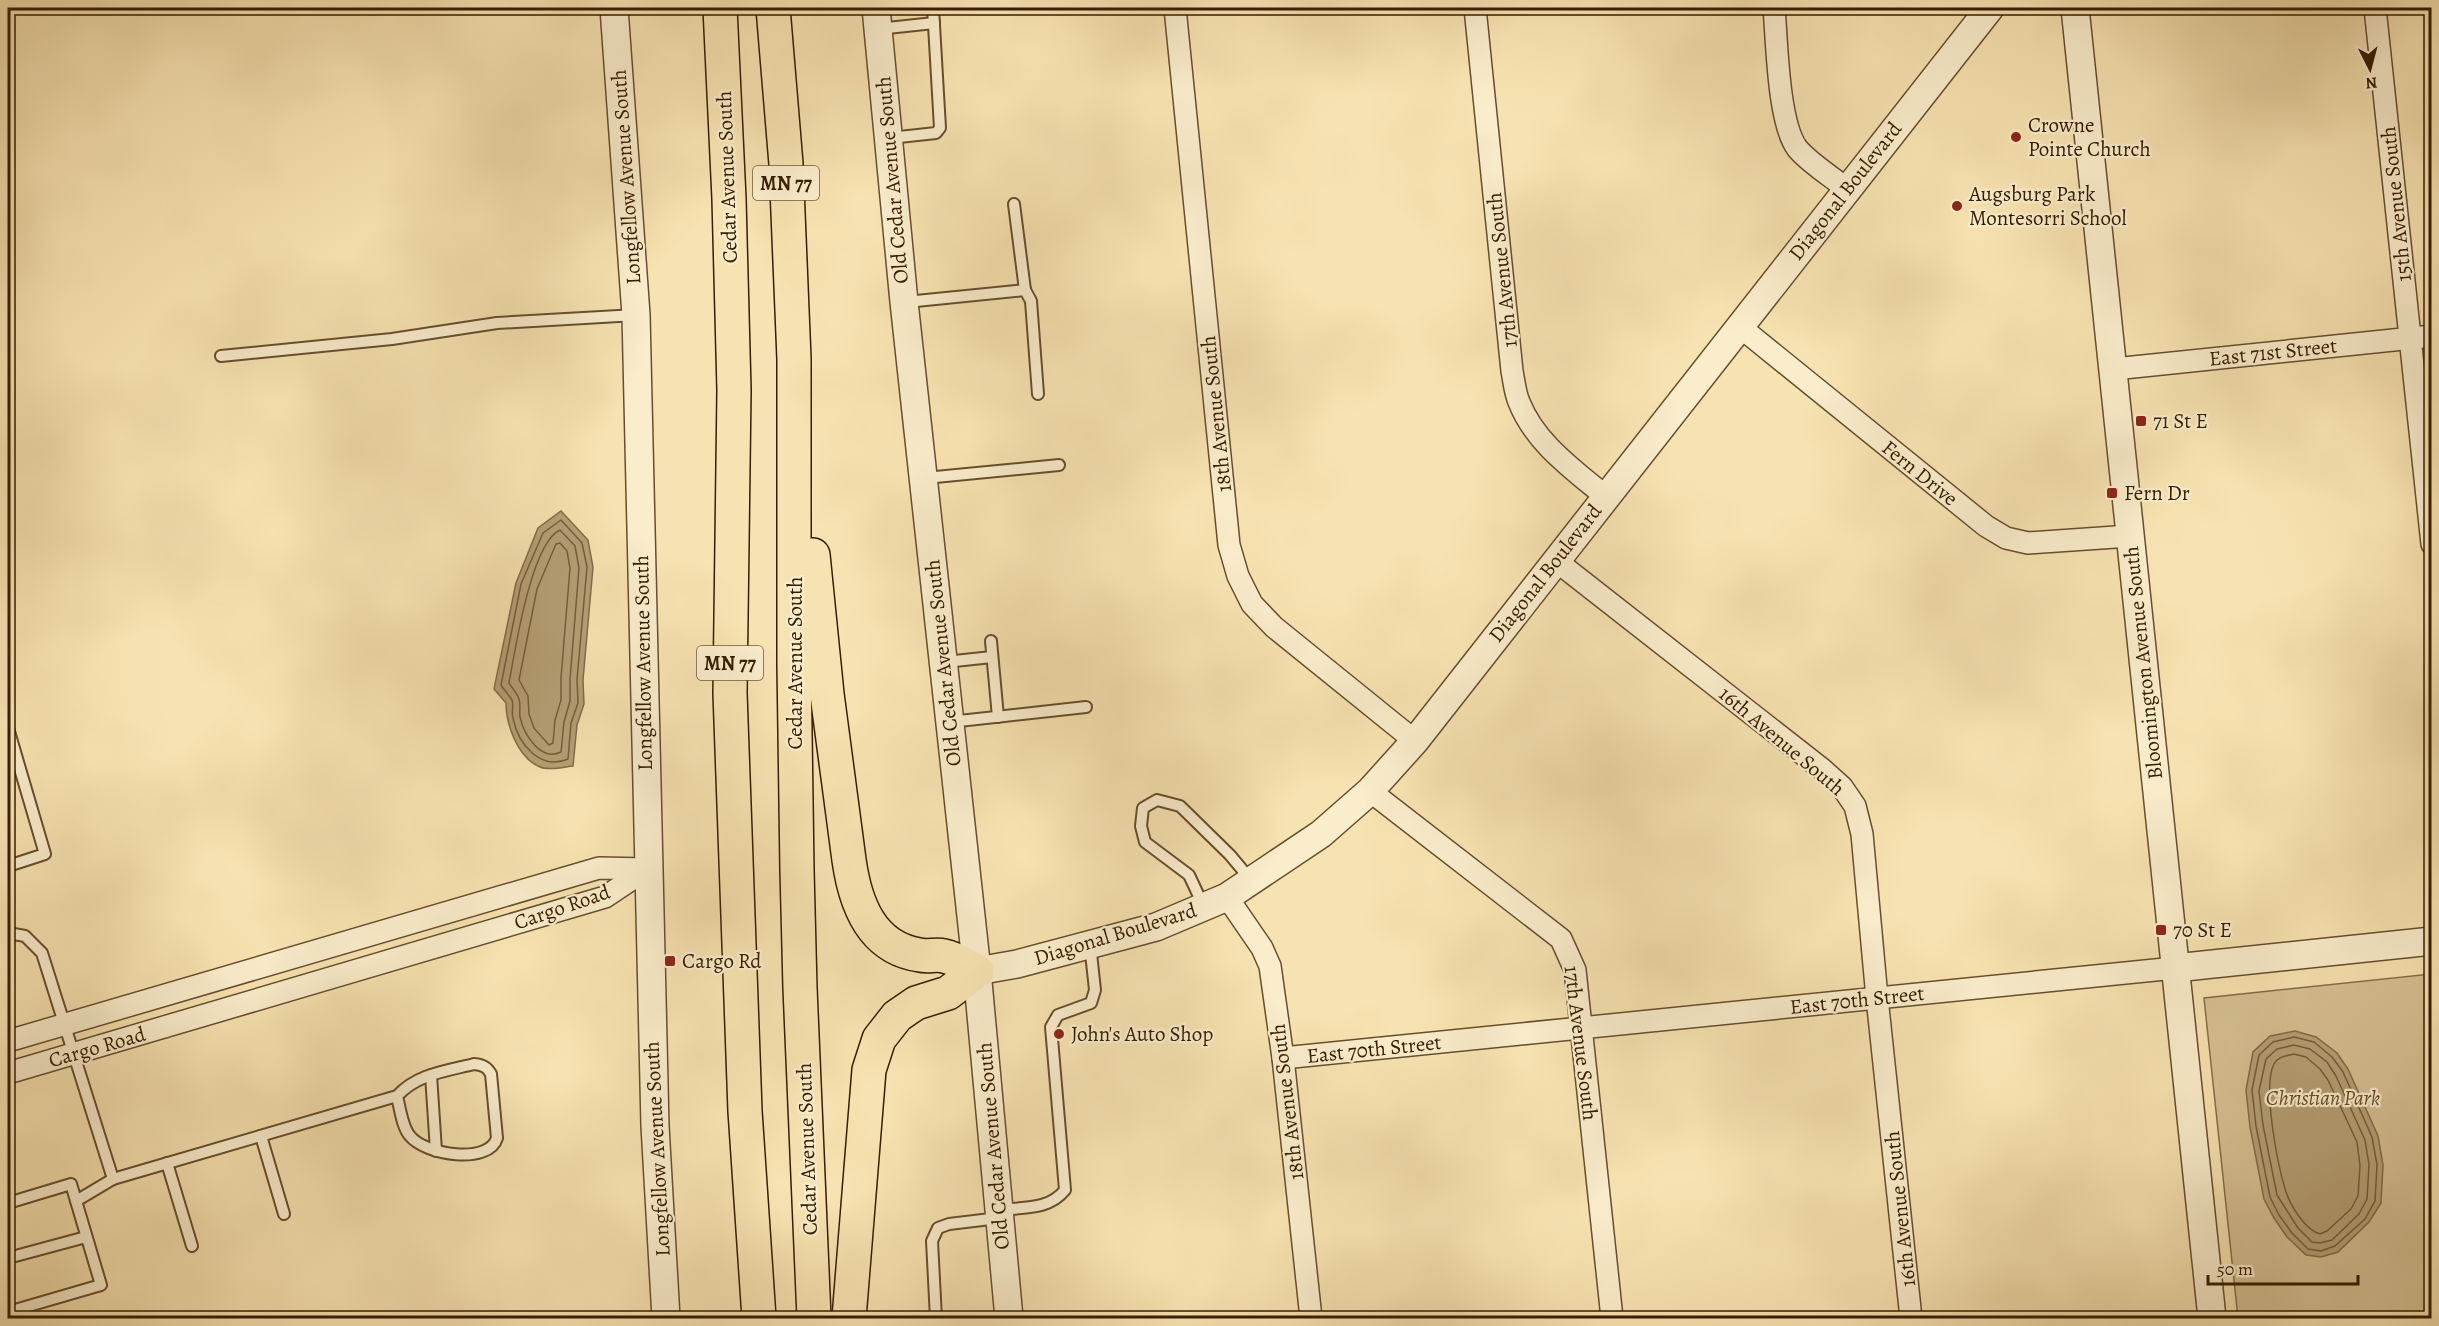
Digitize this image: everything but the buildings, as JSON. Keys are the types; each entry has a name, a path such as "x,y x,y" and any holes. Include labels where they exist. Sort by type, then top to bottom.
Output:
{"highway":[{"name":"Cedar Avenue South","path":"720,8 729,200 734,390 730,693 746,1112 759,1318"},
{"name":"Cedar Avenue South","path":"774,8 786,164 794,359 797,870 814,1318"},
{"path":"794,359 827,694 853,886 868,923 881,937 898,948 920,956 944,956 977,971 948,993 916,1003 897,1016 879,1038 869,1070 849,1318"}],"street":[{"name":"Longfellow Avenue South","path":"614,8 636,315 647,869 655,1126 666,1318"},
{"name":"18th Avenue South","path":"1174,8 1229,545 1238,576 1252,604 1274,627 1415,741"},
{"name":"17th Avenue South","path":"1475,8 1512,371 1519,401 1533,429 1553,452 1606,497"},
{"path":"1774,8 1784,110 1789,132 1797,148 1847,189"},
{"name":"Diagonal Boulevard","path":"977,971 1010,966 1156,927 1216,902 1322,834 1370,791 1415,741 1989,8"},
{"name":"Bloomington Avenue South","path":"2075,8 2212,1318"},
{"name":"15th Avenue South","path":"2375,8 2421,337 2432,544"},
{"name":"Old Cedar Avenue South","path":"877,18 904,302 977,971 1009,1318"},
{"name":"Fern Drive","path":"1739,326 1986,526 2006,538 2028,543 2130,536"},
{"name":"East 71st Street","path":"2114,369 2421,337"},
{"name":"16th Avenue South","path":"1555,560 1842,787 1855,806 1862,834 1911,1318"},
{"name":"17th Avenue South","path":"1370,791 1561,939 1575,970 1612,1318"},
{"name":"Cargo Road","path":"8,1041 599,868 647,869"},
{"name":"Cargo Road","path":"8,1073 605,897 647,869"},
{"name":"18th Avenue South","path":"1216,902 1262,948 1270,966 1283,1058 1311,1318"},
{"name":"East 70th Street","path":"1283,1058 2432,941"}],"lane":[{"path":"888,139 936,133 940,128 933,8"},
{"path":"877,18 934,24"},
{"path":"1014,204 1025,290 1031,301 1038,394"},
{"path":"904,302 1025,290"},
{"path":"221,357 392,339 497,323 636,315"},
{"path":"923,478 1059,465"},
{"path":"991,641 998,717"},
{"path":"943,663 992,657"},
{"path":"949,722 1086,708"},
{"path":"8,728 45,854 8,866"},
{"path":"1216,902 1189,875 1145,842 1141,826 1143,807 1157,800 1180,806 1230,855 1251,881"},
{"path":"8,933 25,936 42,953 113,1179"},
{"path":"936,1318 932,1241 938,1228 1046,1205 1057,1200 1065,1190 1051,1027 1058,1015 1091,1004 1095,990 1090,944"},
{"path":"76,1201 113,1179 397,1096 412,1082 474,1064 488,1068 491,1074 497,1138 491,1148 465,1154 436,1151 415,1142 408,1134 397,1096"},
{"path":"431,1075 436,1151"},
{"path":"261,1136 284,1214"},
{"path":"167,1164 192,1246"},
{"path":"8,1203 71,1184 100,1285 8,1312"},
{"path":"8,1258 86,1237"}],"green space":[{"name":"Christian Park","path":"2431,974 2431,1318 2238,1318 2204,998"}],"water":[{"path":"561,511 588,540 593,567 583,680 584,704 577,725 573,766 548,769 532,763 520,749 511,731 506,703 494,689 516,583 538,528"},
{"path":"2295,1031 2316,1037 2337,1053 2348,1069 2378,1136 2383,1165 2381,1203 2369,1222 2338,1252 2321,1257 2306,1255 2287,1237 2274,1218 2264,1199 2250,1127 2246,1090 2253,1052 2270,1036"}],"place":[{"name":"Crowne Pointe Church","path":"2016,137"},
{"name":"Augsburg Park Montesorri School","path":"1957,206"},
{"name":"71 St E","path":"2141,421"},
{"name":"Fern Dr","path":"2112,493"},
{"name":"70 St E","path":"2161,930"},
{"name":"Cargo Rd","path":"670,961"},
{"name":"John's Auto Shop","path":"1059,1034"}]}
